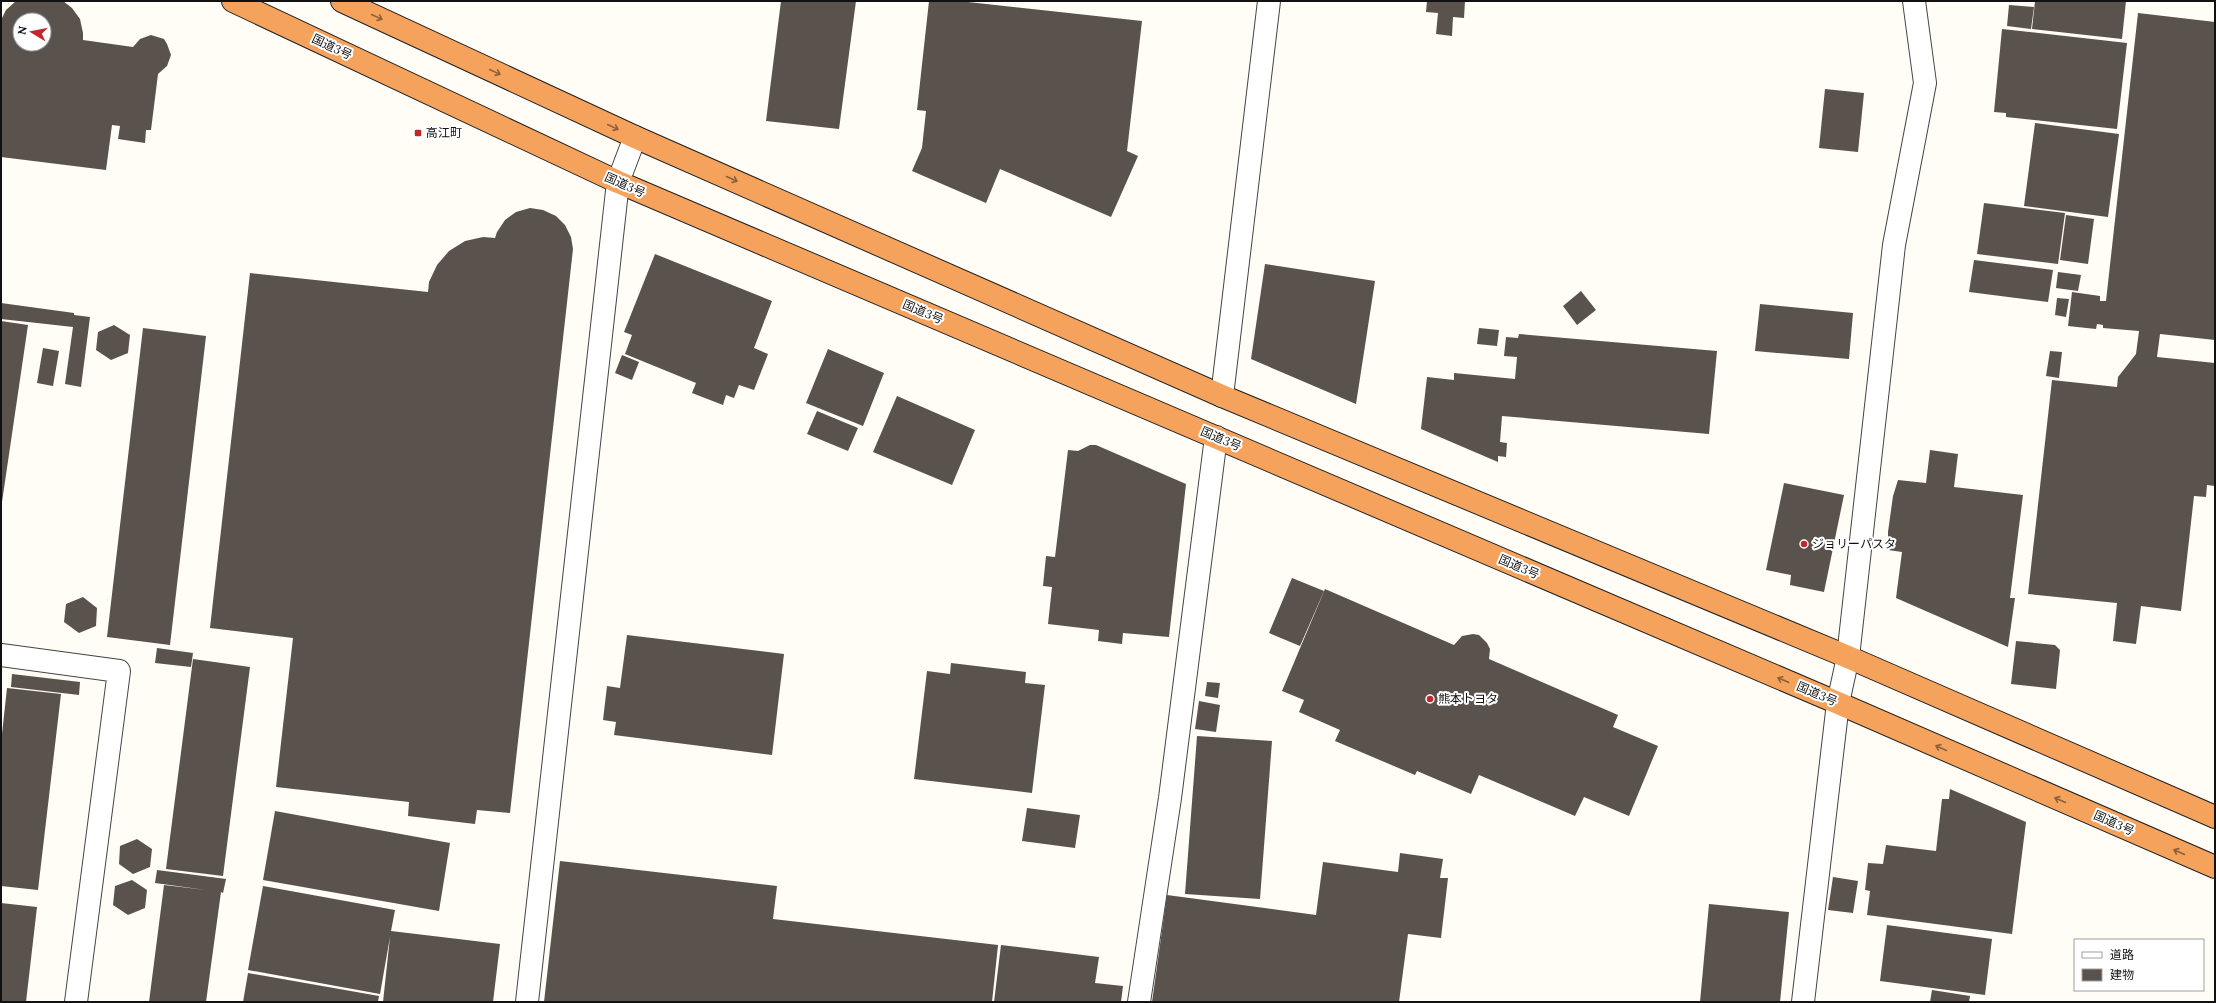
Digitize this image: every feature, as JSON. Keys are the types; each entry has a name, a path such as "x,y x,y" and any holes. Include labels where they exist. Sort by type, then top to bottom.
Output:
{"highway":[{"name":"国道3号","path":"233,1 618,182 1838,703 2215,867"},
{"path":"342,1 635,137 1222,396 1848,657 2215,817"}],"street":[{"path":"1222,396 1269,1"},
{"path":"1803,1002 1838,703 1848,657 1894,245 1925,83 1914,1"},
{"path":"527,1002 618,182 635,137"},
{"path":"1139,1002 1170,798 1216,437"},
{"path":"1,655 119,671 76,1002"}],"building":[{"path":"16,1 63,1 72,8 80,19 83,40 133,47 140,39 151,35 164,39 171,55 167,66 158,74 151,130 146,130 145,143 118,139 120,126 112,125 106,170 1,157 1,20 6,10"},
{"path":"781,1 856,1 839,129 766,121"},
{"path":"929,1 959,1 1142,21 1127,151 1138,156 1111,217 1000,169 986,203 912,171 922,148 926,111 917,110"},
{"path":"1427,1 1465,1 1464,18 1453,17 1452,36 1436,34 1438,13 1426,12"},
{"path":"2035,1 2126,1 2122,39 2032,29"},
{"path":"2009,5 2034,7 2031,29 2007,26"},
{"path":"2138,13 2215,22 2215,340 2160,334 2157,357 2215,363 2215,486 2207,485 2206,497 2194,496 2181,611 2141,606 2136,644 2113,641 2117,603 2028,594 2052,380 2117,387 2118,377 2136,354 2139,331 2103,328 2103,325 2097,324 2096,329 2068,326 2072,292 2100,296 2100,301 2106,301"},
{"path":"2002,29 2127,43 2117,129 2006,117 2006,113 1994,112"},
{"path":"1825,89 1864,93 1858,152 1819,148"},
{"path":"2035,123 2119,134 2108,217 2024,206"},
{"path":"1984,203 2065,213 2058,264 1977,254"},
{"path":"530,208 543,210 556,216 565,225 571,237 573,249 510,813 477,810 475,824 408,816 409,802 276,787 293,638 210,628 250,273 428,292 429,282 437,265 449,251 465,241 483,237 495,238 505,220 516,212"},
{"path":"2066,215 2094,219 2088,264 2060,260"},
{"path":"655,254 772,301 754,348 768,354 754,390 739,385 734,398 726,395 723,405 692,393 696,383 625,354 632,335 624,332"},
{"path":"1974,260 2053,270 2048,302 1969,292"},
{"path":"1265,264 1375,281 1356,404 1251,359"},
{"path":"2058,272 2081,275 2078,291 2056,288"},
{"path":"1581,291 1596,310 1577,325 1563,306"},
{"path":"2057,298 2069,299 2066,317 2055,315"},
{"path":"1,303 74,313 74,315 90,317 81,387 65,384 73,327 1,319"},
{"path":"1760,304 1853,313 1849,359 1755,351"},
{"path":"1,321 28,325 2,502 1,502"},
{"path":"114,325 130,335 128,353 111,360 96,350 98,332"},
{"path":"143,328 206,336 170,645 107,637"},
{"path":"1479,328 1499,330 1497,346 1477,344"},
{"path":"1519,334 1717,351 1709,434 1502,416 1500,442 1507,443 1506,457 1498,456 1498,462 1421,429 1427,377 1454,380 1454,373 1515,379 1517,357 1504,356 1506,337 1518,338"},
{"path":"43,348 59,351 53,386 37,383"},
{"path":"828,349 884,373 863,426 806,403"},
{"path":"2050,351 2062,352 2059,378 2046,376"},
{"path":"622,355 639,362 632,380 615,373"},
{"path":"897,396 975,430 952,485 873,452"},
{"path":"817,411 858,428 848,451 807,434"},
{"path":"1090,445 1096,445 1186,484 1169,637 1123,633 1122,644 1098,641 1099,630 1048,624 1052,587 1043,586 1046,556 1055,557 1068,450 1078,451"},
{"path":"1930,450 1958,454 1954,487 2023,495 2010,598 2015,598 2008,647 1896,598 1902,552 1888,550 1888,532 1893,496 1898,480 1926,483"},
{"path":"1784,483 1844,495 1824,592 1790,585 1791,575 1766,570"},
{"path":"1292,578 1324,591 1300,646 1269,633"},
{"path":"1325,589 1454,645 1462,636 1473,634 1479,635 1487,643 1490,649 1489,659 1618,715 1613,727 1658,746 1629,816 1584,797 1575,816 1479,775 1471,794 1417,771 1415,775 1335,741 1340,730 1299,712 1304,700 1282,691"},
{"path":"83,597 97,608 96,626 79,633 64,622 66,604"},
{"path":"627,635 784,654 772,755 614,735 616,722 603,720 607,686 620,688"},
{"path":"2016,641 2055,645 2060,650 2056,689 2011,684"},
{"path":"157,648 193,653 191,667 155,663"},
{"path":"193,659 250,667 223,876 166,869"},
{"path":"951,663 1026,672 1025,683 1045,685 1032,793 914,779 927,671 950,674"},
{"path":"12,674 80,682 79,695 11,687"},
{"path":"1207,682 1220,683 1218,698 1205,696"},
{"path":"7,688 61,694 38,890 1,886 1,743"},
{"path":"1199,701 1220,705 1216,732 1195,729"},
{"path":"1197,736 1272,741 1260,899 1185,894"},
{"path":"1950,789 2026,822 2012,934 1867,915 1870,891 1865,890 1868,863 1883,864 1886,845 1936,851 1942,799 1949,799"},
{"path":"1027,808 1080,815 1075,848 1022,841"},
{"path":"275,811 450,843 439,911 263,880"},
{"path":"137,839 152,849 150,867 133,874 119,864 120,846"},
{"path":"1400,853 1443,859 1440,878 1448,878 1441,938 1408,934 1399,1002 1152,1002 1167,895 1316,915 1323,862 1398,872"},
{"path":"560,861 777,886 773,919 998,945 992,1002 544,1002"},
{"path":"157,870 226,879 223,893 221,892 206,1002 149,1002 164,885 206,890 155,883"},
{"path":"1833,877 1858,881 1853,913 1828,910"},
{"path":"132,880 147,890 145,908 128,915 113,905 115,886"},
{"path":"263,886 395,910 391,931 500,944 493,1002 383,1002 390,937 380,994 248,970"},
{"path":"1,903 37,907 26,1002 1,1002"},
{"path":"1709,904 1789,912 1780,1002 1700,1002"},
{"path":"1887,925 1992,939 1985,995 1880,981"},
{"path":"1001,945 1099,957 1095,983 1123,986 1121,1002 994,1002"},
{"path":"248,973 379,996 378,1002 243,1002"},
{"path":"1932,990 1970,996 1969,1002 1930,1002"}],"place":[{"name":"高江町","path":"418,133"},
{"name":"ジョリーパスタ","path":"1804,544"},
{"name":"熊本トヨタ","path":"1430,699"}]}
